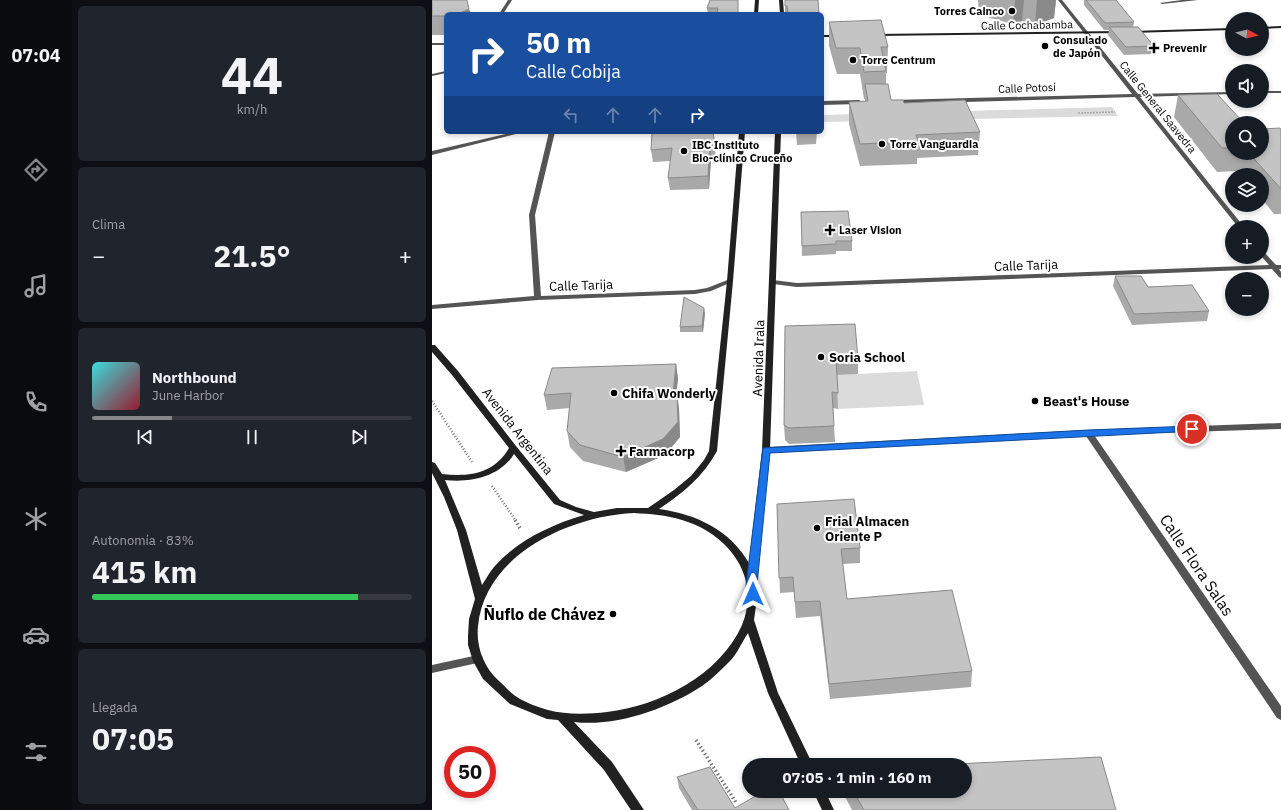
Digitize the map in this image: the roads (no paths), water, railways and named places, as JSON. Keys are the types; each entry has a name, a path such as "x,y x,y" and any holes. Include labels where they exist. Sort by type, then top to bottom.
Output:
{"main road":[{"path":"756,12 757,0"},
{"path":"781,0 782,12"},
{"path":"1269,28 1281,27"},
{"name":"Calle Cochabamba","path":"869,35 1086,33 1225,29"},
{"path":"824,36 845,36"},
{"path":"650,511 679,492 695,479 707,464 713,452 730,281 742,134"},
{"name":"Avenida Irala","path":"752,585 766,450 778,134"},
{"name":"Avenida Argentina","path":"432,347 455,373 557,502 573,509 594,515"},
{"path":"439,476 459,479 482,475 503,463 513,448"},
{"path":"432,465 451,500 466,543 480,599"},
{"path":"622,511 650,511 674,514 703,524 720,534 733,546 744,561 752,585 752,603 749,621 735,648 722,664 697,685 678,697 644,710 620,716 596,718 562,717 533,709 507,696 492,682 478,659 472,637 473,622 480,599 494,576 521,549 556,528 594,515 622,511"},
{"path":"749,621 773,693 804,758"},
{"path":"562,717 608,766 638,810"},
{"path":"822,798 828,810"}],"street":[{"path":"502,12 510,0"},
{"name":"Calle General Saavedra","path":"1060,0 1235,220"},
{"path":"1162,2 1196,0"},
{"path":"432,44 444,44"},
{"path":"432,75 444,72"},
{"path":"1269,92 1281,92"},
{"name":"Calle Potosí","path":"885,102 1225,93"},
{"path":"824,104 869,102"},
{"path":"432,153 513,134"},
{"path":"538,298 532,215 552,134"},
{"path":"1269,260 1277,267 1281,276"},
{"name":"Calle Tarija","path":"773,282 797,285 1277,267"},
{"name":"Calle Tarija","path":"432,307 538,298 695,292 709,290 730,281"},
{"path":"766,450 1088,433 1281,426"},
{"name":"Calle Flora Salas","path":"1088,433 1281,715"},
{"path":"432,668 478,659"}],"place":[{"name":"Torres Cainco","path":"1012,11"},
{"name":"Consulado de Japón","path":"1045,46"},
{"name":"Prevenir","path":"1154,48"},
{"name":"Torre Centrum","path":"853,60"},
{"name":"Torre Vanguardia","path":"882,144"},
{"name":"IBC Instituto Bio-clínico Cruceño","path":"684,151"},
{"name":"Laser Vision","path":"830,230"},
{"name":"Soria School","path":"821,357"},
{"name":"Chifa Wonderly","path":"614,393"},
{"name":"Beast's House","path":"1035,401"},
{"name":"Farmacorp","path":"621,451"},
{"name":"Frial Almacen Oriente P","path":"817,528"},
{"name":"Ñuflo de Chávez","path":"613,614"}]}
